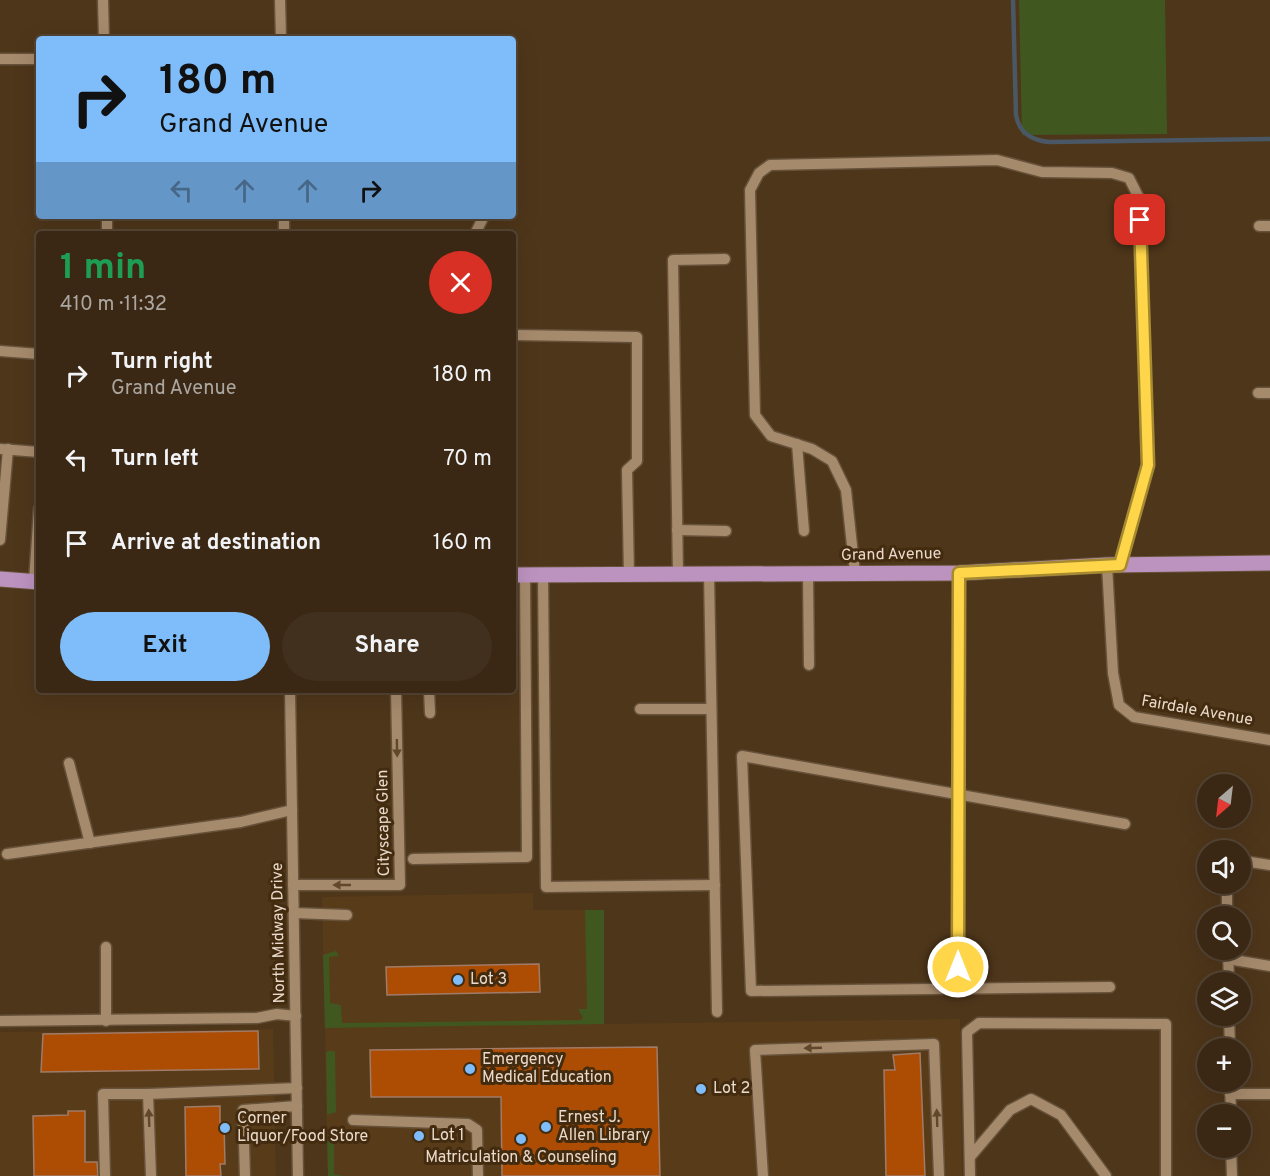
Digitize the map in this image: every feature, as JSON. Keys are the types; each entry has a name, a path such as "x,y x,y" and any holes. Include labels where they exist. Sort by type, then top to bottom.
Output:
{"main road":[{"name":"Grand Avenue","path":"519,575 959,573 1113,565 1270,563"},
{"path":"0,579 36,582"}],"street":[{"path":"103,0 104,36"},
{"path":"280,0 281,36"},
{"path":"0,59 36,58"},
{"name":"Fairdale Avenue","path":"797,444 771,436 755,415 750,190 759,172 770,165 997,160 1042,172 1112,173 1129,178 1139,198 1148,465 1113,565 1113,673 1119,705 1134,717 1270,740"},
{"path":"678,574 673,261 725,259"},
{"path":"516,335 637,337 636,461 627,470 629,575"},
{"path":"0,351 36,354"},
{"path":"1258,393 1270,393"},
{"path":"804,531 797,444 812,448 832,461 846,490 855,573"},
{"path":"0,540 4,449 36,452"},
{"path":"677,530 726,531"},
{"path":"958,988 959,573"},
{"path":"709,574 717,1012"},
{"path":"413,859 527,857 519,575"},
{"path":"543,575 546,887 714,885"},
{"path":"808,575 809,665"},
{"name":"North Midway Drive","path":"290,693 298,1176"},
{"name":"Cityscape Glen","path":"293,885 400,885 396,693"},
{"path":"429,693 430,713"},
{"path":"640,709 711,709"},
{"path":"1110,987 751,991 742,756 1125,824"},
{"path":"69,763 90,843"},
{"path":"7,854 241,822 292,810"},
{"path":"1251,862 1270,865"},
{"path":"294,914 347,915"},
{"path":"106,947 106,1021"},
{"path":"1249,960 1270,966"},
{"path":"0,1021 257,1018 277,1014 296,1016"},
{"path":"970,1176 967,1032 979,1023 1166,1024 1166,1176"},
{"path":"763,1176 755,1050 934,1044 939,1176"},
{"path":"105,1176 103,1094 297,1088"},
{"path":"148,1094 151,1176"},
{"path":"1230,1104 1230,1094 1270,1094"},
{"path":"970,1156 1010,1110 1031,1099 1061,1115 1106,1176"},
{"path":"244,1176 243,1110 297,1106"},
{"path":"353,1120 468,1124 477,1130 478,1176"},
{"path":"1231,1158 1232,1176"}],"shaded area":[{"path":"533,893 533,910 604,910 604,1024 960,1019 962,1176 328,1176 322,897"},
{"path":"273,1029 276,1176 0,1176 0,1032"}],"green space":[{"path":"1019,0 1165,0 1167,134 1022,135"},
{"path":"585,910 604,910 604,1024 325,1028 323,955 336,951 339,956 329,957 330,1003 341,1005 342,1023 580,1020 583,1018 578,1009 587,1009"},
{"path":"335,1051 336,1112 327,1115 326,1053"},
{"path":"327,1135 345,1137 345,1141 334,1141 334,1174 344,1176 328,1176"}],"building":[{"path":"539,964 540,992 387,995 386,967"},
{"path":"258,1031 259,1069 41,1072 43,1034"},
{"path":"657,1047 660,1176 502,1176 501,1097 371,1097 370,1050"},
{"path":"920,1053 925,1176 886,1176 884,1070 895,1070 893,1055"},
{"path":"220,1106 220,1123 224,1123 225,1164 220,1164 221,1176 186,1176 185,1107"},
{"path":"68,1111 85,1111 85,1162 97,1162 98,1176 34,1176 33,1116 68,1115"}],"waterway":[{"path":"1013,0 1016,115 1020,127 1031,137 1049,142 1270,139"}],"place":[{"name":"Lot 3","path":"458,980"},
{"name":"Emergency Medical Education","path":"470,1069"},
{"name":"Lot 2","path":"701,1089"},
{"name":"Ernest J. Allen Library","path":"546,1127"},
{"name":"Corner Liquor/Food Store","path":"225,1128"},
{"name":"Lot 1","path":"419,1136"},
{"name":"Matriculation & Counseling","path":"521,1139"}],"route":[{"path":"958,967 959,573 1120,565 1148,465 1140,220"}]}
